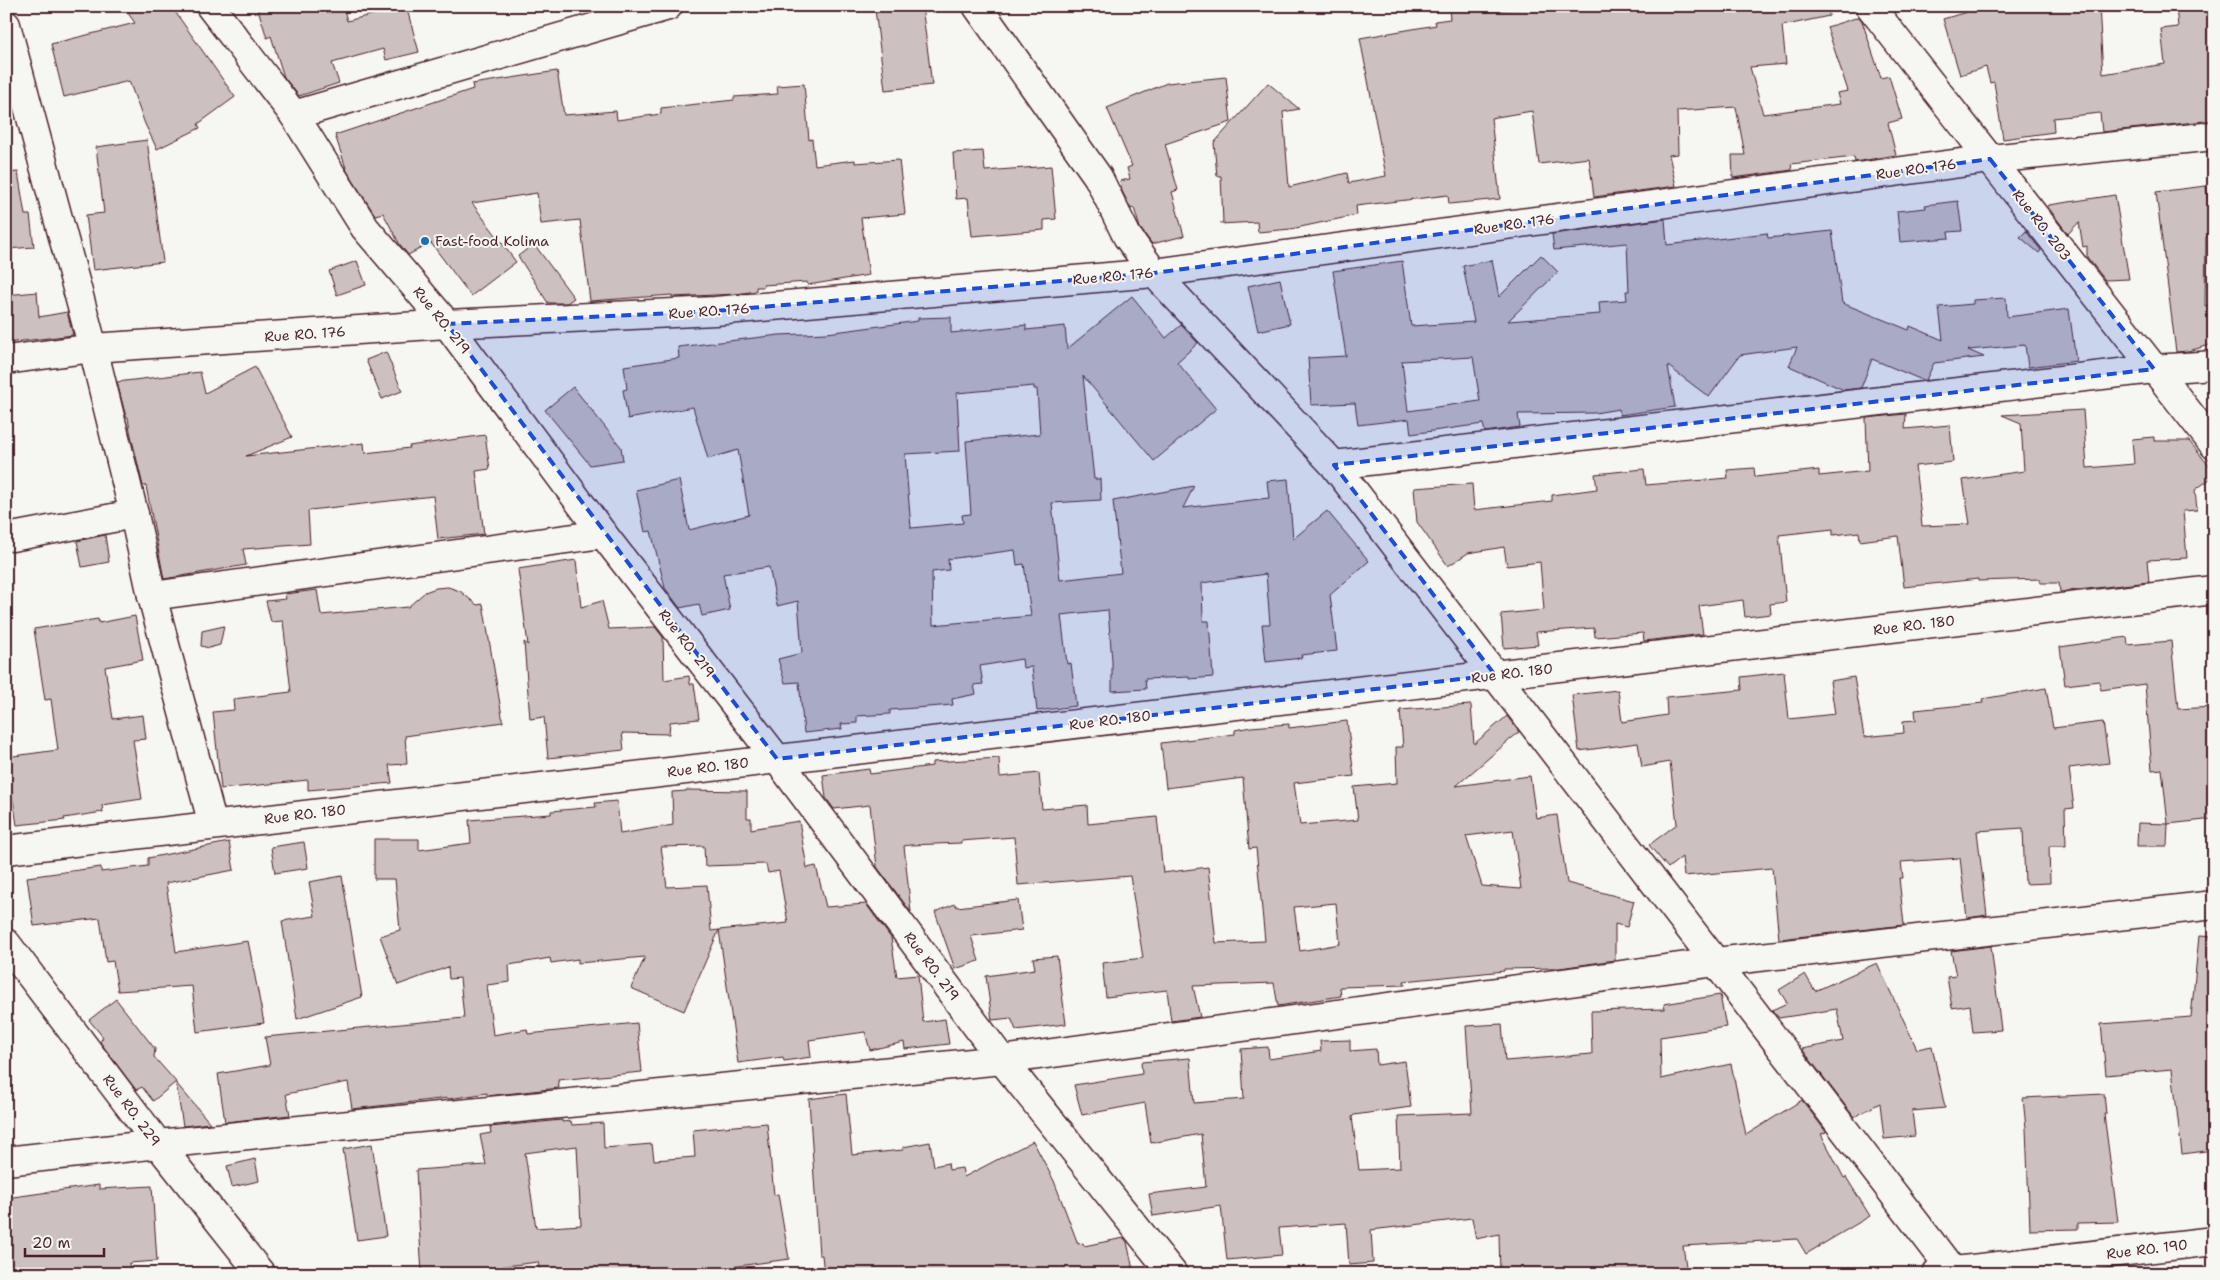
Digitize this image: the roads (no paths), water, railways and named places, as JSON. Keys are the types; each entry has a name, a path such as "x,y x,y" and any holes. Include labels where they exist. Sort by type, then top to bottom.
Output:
{"street":[{"name":"Rue RO. 219","path":"210,6 294,114 365,228 447,324 603,534 778,759 1002,1060 1173,1274"},
{"path":"294,114 668,6"},
{"path":"977,6 1098,177 1127,236 1154,273 1334,465 1716,962 1947,1273"},
{"name":"Rue RO. 203","path":"1870,6 2214,445"},
{"path":"6,25 92,348 134,514 152,596 213,825"},
{"name":"Rue RO. 176","path":"6,360 92,348 447,324 715,311 1154,273 1990,159 2214,136"},
{"path":"1334,465 2154,368 2214,365"},
{"path":"12,537 134,514"},
{"path":"152,596 603,534"},
{"name":"Rue RO. 180","path":"6,850 2214,590"},
{"path":"6,1161 158,1144 1002,1060 1716,962 2214,905"},
{"name":"Rue RO. 229","path":"6,943 158,1144 261,1274"},
{"name":"Rue RO. 190","path":"1947,1273 2214,1241"}],"place":[{"name":"Fast-food Kolima","path":"425,241"}]}
